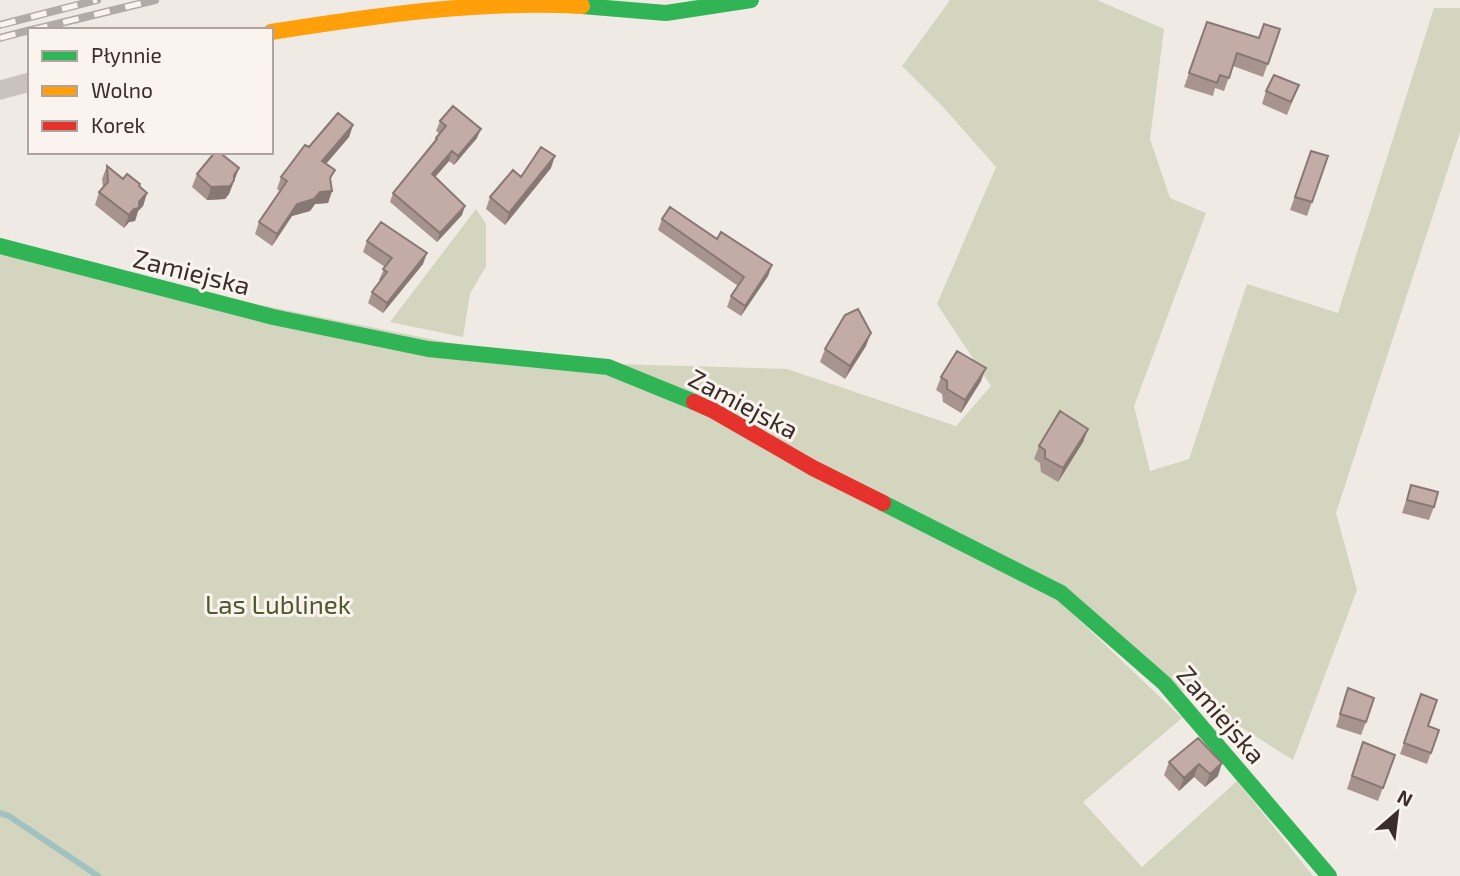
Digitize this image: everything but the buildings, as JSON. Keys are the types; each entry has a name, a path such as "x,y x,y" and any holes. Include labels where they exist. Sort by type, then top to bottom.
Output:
{"street":[{"path":"273,32 366,17 472,6 576,6 666,13 751,0"},
{"path":"0,90 28,83"},
{"name":"Zamiejska","path":"0,246 273,317 428,349 608,367 714,411 813,468 1061,593 1164,682 1329,876"}],"green space":[{"path":"950,0 1097,0 1164,29 1150,139 1170,198 1206,213 1134,406 1150,471 1189,459 1247,284 1338,313 1434,8 1460,8 1460,132 1336,513 1357,590 1293,760 1177,687 1064,588 617,364 787,369 956,426 991,386 937,304 996,167 944,108 902,66"},
{"path":"476,209 486,224 486,266 470,294 463,337 390,322"},
{"name":"Las Lublinek","path":"0,253 607,374 710,414 1056,598 1182,718 1083,802 1142,867 1237,781 1313,876 0,876"}],"waterway":[{"path":"0,813 9,816 98,876"}],"railway":[{"path":"0,25 97,0"},
{"path":"40,28 155,0"},
{"path":"0,38 28,31"}],"traffic: fast":[{"path":"582,6 666,13 751,0"},
{"path":"0,246 273,317 428,349 608,367 694,402"},
{"path":"883,503 1061,593 1164,683 1329,876"}],"traffic: slow":[{"path":"273,32 465,7 582,6"}],"traffic: jam":[{"path":"694,402 813,468 883,503"}]}
